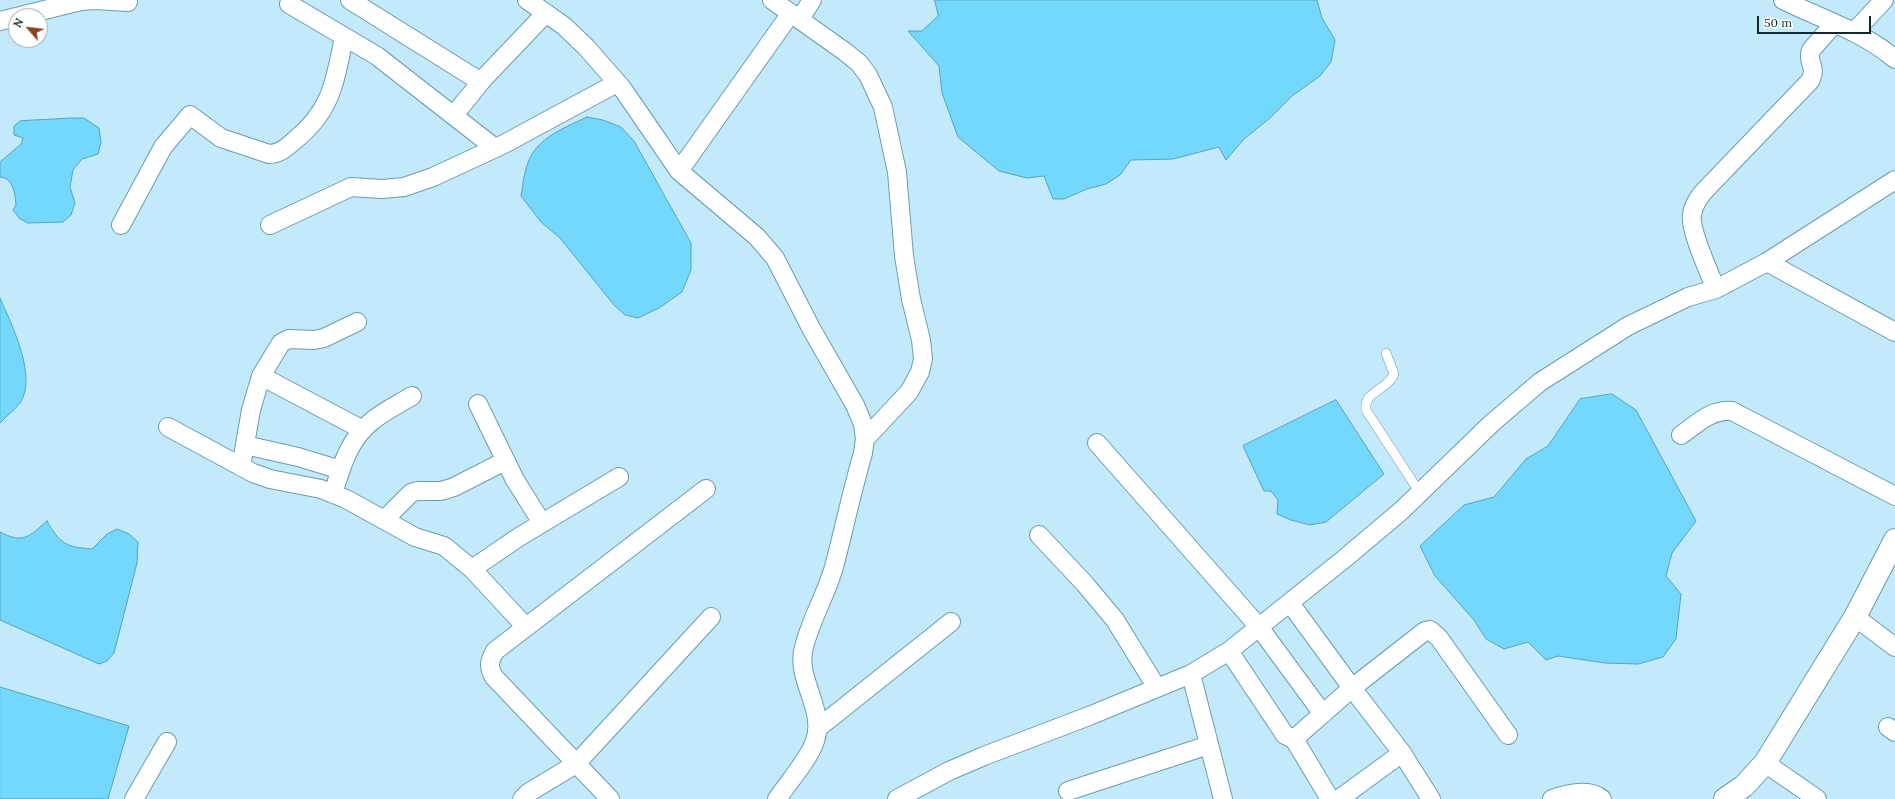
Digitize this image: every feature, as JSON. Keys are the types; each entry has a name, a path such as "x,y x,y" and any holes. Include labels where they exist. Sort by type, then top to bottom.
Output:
{"street":[{"path":"48,9 81,1 95,0 128,2"},
{"path":"350,0 481,82"},
{"path":"526,0 573,34 617,83 679,171 757,237 775,258 812,330 855,405 863,424 865,439 834,567 824,597 803,648 802,665 816,714 818,728 815,741 810,751 777,799"},
{"path":"772,0 859,63 868,75 884,108 897,172 904,256 911,299 922,340 923,359 920,372 909,392 865,439"},
{"path":"679,171 795,16 812,0"},
{"path":"1783,0 1854,32 1878,45 1895,59"},
{"path":"1854,32 1884,0"},
{"path":"289,4 382,60 495,148"},
{"path":"454,116 481,82 546,13"},
{"path":"1716,289 1692,226 1692,214 1697,200 1710,184 1810,81 1814,70 1809,54 1834,24"},
{"path":"120,224 163,147 190,115 221,138 269,154 277,154 307,131 320,115 327,102 337,73 344,37"},
{"path":"270,225 351,187 382,189 404,187 433,177 495,148 617,83"},
{"path":"897,799 963,765 1191,674 1228,651 1344,560 1420,493 1492,423 1540,382 1628,326 1688,297 1716,289 1767,262 1895,180"},
{"path":"1767,262 1895,332"},
{"path":"241,467 251,410 262,376 284,340 324,338 357,322"},
{"path":"262,376 363,430"},
{"path":"333,494 340,470 352,443 372,421 412,396"},
{"path":"478,404 515,480 542,523"},
{"path":"1681,435 1720,410 1732,411 1895,496"},
{"path":"168,427 241,467 270,479 321,489 346,498 415,537 444,546 472,569 526,627"},
{"path":"1096,443 1259,627 1323,714"},
{"path":"245,445 298,457 340,470"},
{"path":"384,519 411,493 417,491 441,491 454,487 505,461"},
{"path":"472,569 542,523 619,477"},
{"path":"610,799 494,678 489,669 490,661 495,651 706,489"},
{"path":"1039,535 1085,584 1115,620 1157,688"},
{"path":"1725,799 1744,786 1765,763 1855,617 1895,540"},
{"path":"1290,602 1352,688 1402,753 1431,799"},
{"path":"522,799 528,793 576,764 711,617"},
{"path":"1855,617 1895,647"},
{"path":"818,728 951,622"},
{"path":"1294,739 1352,688 1425,631 1430,630 1440,638 1508,735"},
{"path":"1228,651 1285,735 1294,739 1330,799"},
{"path":"1191,674 1223,799"},
{"path":"134,799 167,742"},
{"path":"1068,792 1209,745"},
{"path":"1339,799 1402,753"},
{"path":"1765,763 1817,799"},
{"path":"1552,799 1568,794 1585,793 1602,799"}],"lane":[{"path":"1386,353 1394,374 1388,384 1367,399 1365,404 1366,410 1420,493"}],"water":[{"path":"935,0 1317,0 1322,18 1335,40 1331,62 1320,76 1292,96 1270,118 1244,139 1226,160 1219,147 1173,159 1131,160 1120,175 1106,184 1087,189 1064,199 1053,199 1044,176 1027,178 999,171 958,137 942,93 939,66 908,31 922,31 938,16"},
{"path":"587,117 603,120 621,127 634,141 691,243 691,270 682,292 659,308 638,318 625,315 614,305 560,238 541,222 521,196 526,169 535,150 550,136"},
{"path":"84,118 99,128 101,142 98,154 82,159 73,170 70,187 75,203 71,215 63,222 28,223 20,219 13,210 16,205 13,188 8,180 0,177 0,162 21,144 23,138 14,135 14,126 20,121"},
{"path":"0,298 21,350 26,379 25,392 20,403 0,423"},
{"path":"1612,394 1636,410 1696,521 1672,553 1666,576 1681,594 1676,639 1663,657 1638,664 1605,663 1558,656 1546,660 1528,642 1504,649 1486,639 1474,620 1435,576 1420,546 1464,505 1494,497 1526,459 1548,446 1580,399"},
{"path":"1336,400 1384,474 1326,522 1310,525 1291,520 1277,514 1278,500 1271,491 1264,491 1243,446"},
{"path":"47,521 60,539 65,543 76,547 92,549 107,534 117,529 129,534 138,542 137,563 114,653 107,661 99,664 0,620 0,532 15,538 25,537 30,535"},
{"path":"0,687 129,726 108,799 0,799"}]}
